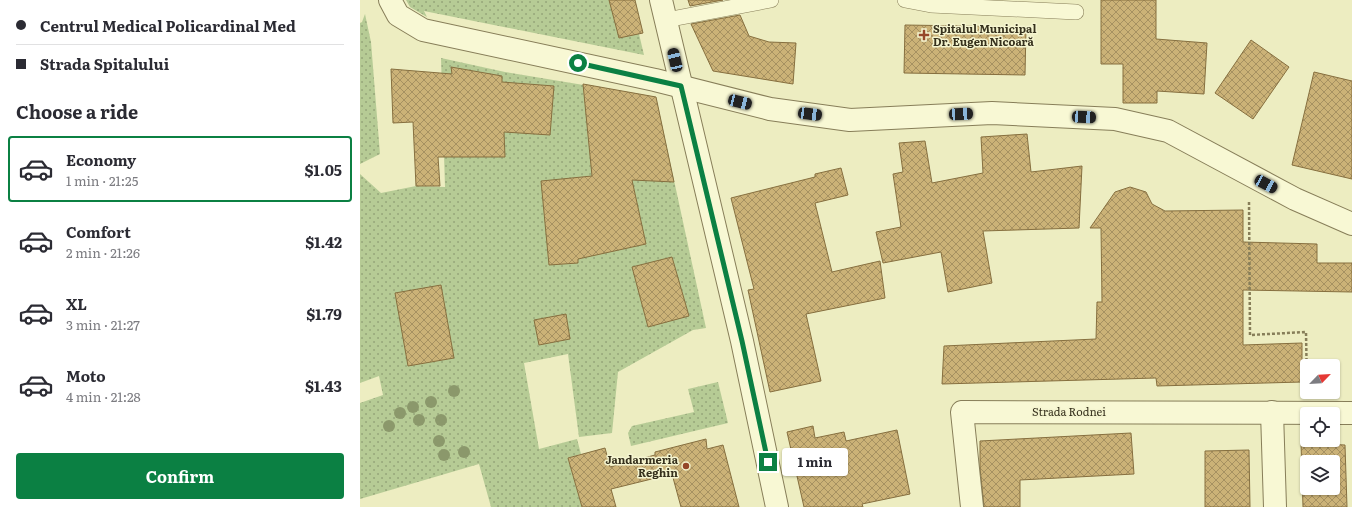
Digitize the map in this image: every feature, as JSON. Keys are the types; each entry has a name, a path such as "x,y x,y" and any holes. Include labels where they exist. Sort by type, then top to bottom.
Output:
{"street":[{"path":"390,0 398,15 423,30 681,86 770,109 850,120 992,113 1115,119 1168,131 1295,199 1352,224"},
{"path":"663,10 742,341 777,507"},
{"name":"Strada Rodnei","path":"972,507 962,412 1300,413"},
{"path":"1272,412 1275,507"},
{"name":"Strada Rodnei","path":"1340,413 1352,413"}],"lane":[{"path":"663,10 771,0"},
{"path":"905,0 931,5 1076,12"}],"path":[{"path":"1249,198 1250,334 1306,332 1307,407"}],"green space":[{"path":"406,0 631,0 644,55 424,11 427,17 410,7"},
{"path":"365,14 371,42 380,154 360,164 360,23 362,22"},
{"path":"441,58 505,72 656,97 706,328 693,330 618,372 612,433 579,437 568,354 524,363 539,449 577,439 581,454 568,458 582,507 491,507 479,464 360,499 360,403 383,395 379,376 360,383 360,174 381,193 416,186 445,187"},
{"path":"718,382 728,423 631,446 628,433 632,426 694,412 688,389"}],"building":[{"path":"609,0 635,0 643,33 619,38"},
{"path":"688,0 723,0 690,6"},
{"path":"1101,0 1156,0 1156,39 1207,43 1204,94 1157,91 1157,103 1123,103 1123,64 1101,64"},
{"path":"740,15 749,36 769,42 796,43 793,84 713,71 691,24"},
{"path":"905,25 1026,27 1025,75 904,73"},
{"path":"1251,40 1289,67 1253,119 1215,93"},
{"path":"451,67 502,76 502,82 554,86 550,135 504,132 505,157 438,157 440,186 416,186 413,122 393,123 391,69 452,74"},
{"path":"1314,72 1352,81 1352,179 1292,165"},
{"path":"583,84 656,97 674,182 632,180 646,244 578,259 578,263 549,265 541,181 592,176"},
{"path":"1027,134 1031,172 1082,166 1079,228 983,231 992,283 948,292 941,252 883,263 876,232 901,227 893,174 903,172 899,143 925,141 932,183 983,173 981,137"},
{"path":"841,168 848,195 815,203 832,272 880,261 885,298 806,314 821,381 770,392 748,290 754,289 731,198 815,177 815,174"},
{"path":"1130,187 1146,192 1152,204 1165,211 1243,210 1243,242 1317,244 1317,263 1352,263 1352,292 1243,290 1243,345 1302,343 1300,382 1157,386 1156,378 942,384 944,346 1096,339 1097,302 1102,302 1101,228 1090,228 1115,192"},
{"path":"672,257 689,316 648,327 632,267"},
{"path":"441,285 454,358 408,366 395,293"},
{"path":"566,314 570,339 539,345 534,320"},
{"path":"813,426 815,438 844,432 846,441 897,430 910,494 862,504 863,507 804,507 787,432"},
{"path":"1131,433 1134,474 1020,480 1020,507 984,507 980,468 980,441"},
{"name":"Jandarmeria Reghin","path":"706,439 707,449 723,445 739,507 681,507 672,474 611,489 616,507 582,507 568,458 605,448 610,467 655,455 655,452"},
{"path":"1340,445 1345,445 1347,507 1303,507 1303,495 1340,495 1340,455 1301,455 1301,447 1340,447"},
{"path":"1249,450 1250,507 1205,507 1205,451"}],"place":[{"name":"Spitalul Municipal Dr. Eugen Nicoară","path":"924,35"},
{"name":"Jandarmeria Reghin","path":"686,466"}],"route":[{"path":"578,63 681,86 742,341 768,462"}]}
